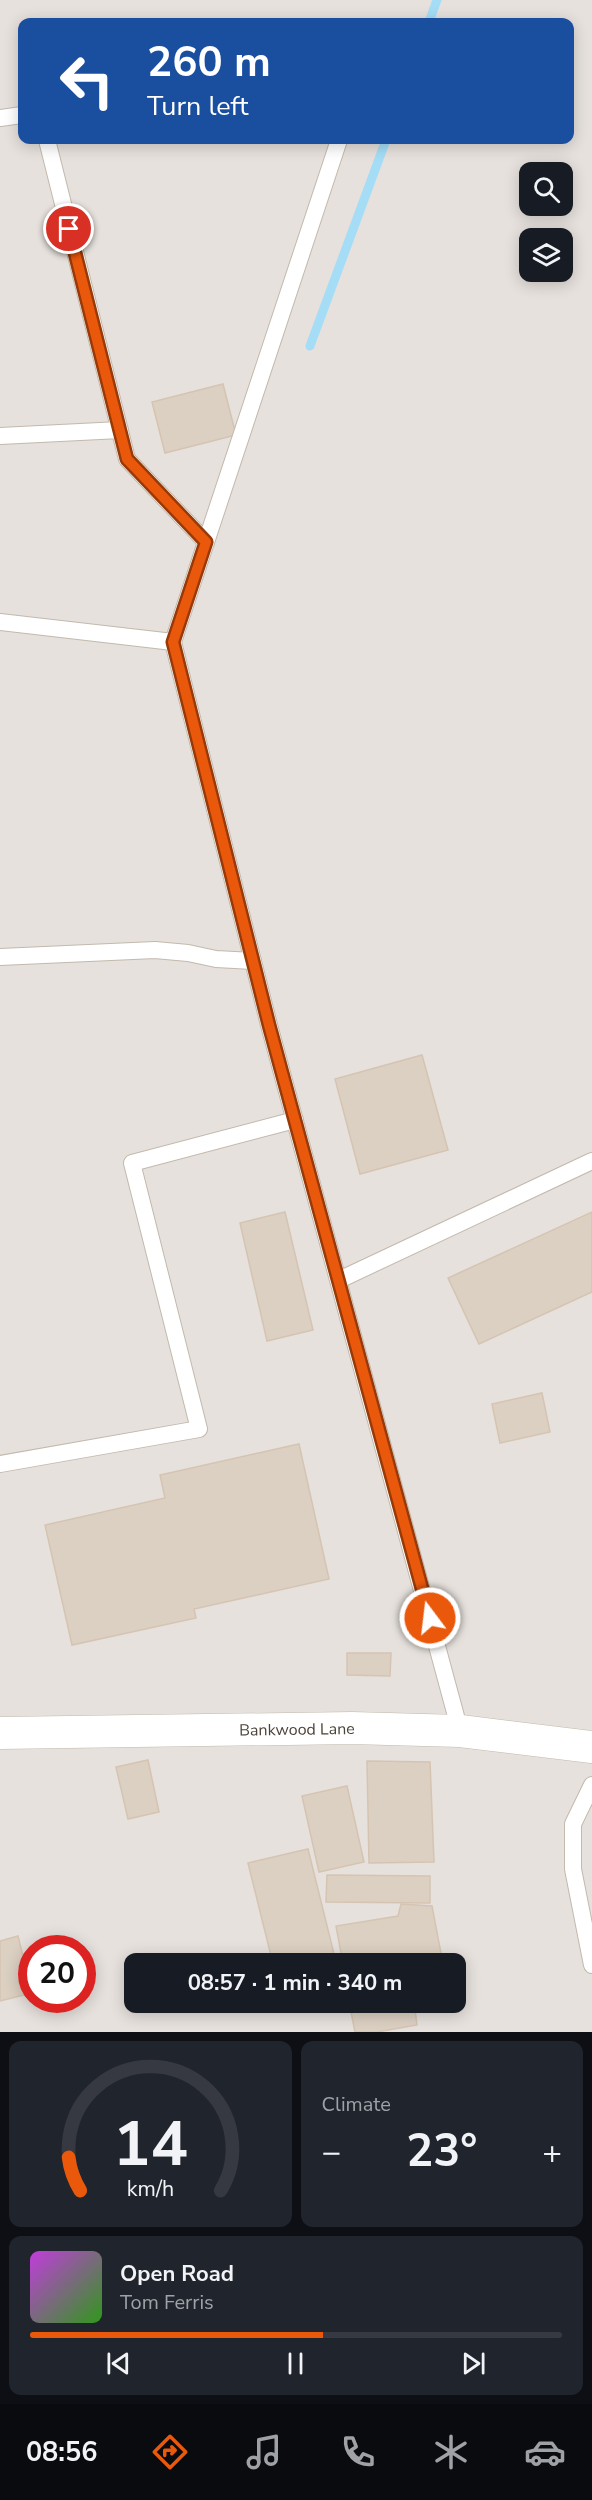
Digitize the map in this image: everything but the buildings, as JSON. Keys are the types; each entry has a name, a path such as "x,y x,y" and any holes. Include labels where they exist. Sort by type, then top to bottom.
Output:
{"street":[{"name":"Bankwood Lane","path":"0,1732 352,1728 460,1731 592,1747"}],"lane":[{"path":"0,118 18,116"},
{"path":"48,144 127,459 206,542"},
{"path":"338,144 173,642 294,1120 460,1731"},
{"path":"0,436 120,430"},
{"path":"0,622 173,642"},
{"path":"0,957 155,950 188,953 216,959 253,961"},
{"path":"0,1464 199,1429 132,1163 294,1120"},
{"path":"339,1280 592,1161"},
{"path":"592,1785 573,1824 573,1869 592,1965"}],"shaded area":[{"path":"0,0 592,0 592,2032 0,2032"}],"waterway":[{"path":"430,18 437,0"},
{"path":"310,346 385,144"}],"route":[{"path":"69,229 127,459 206,542 173,642 269,1025 430,1618"}]}
